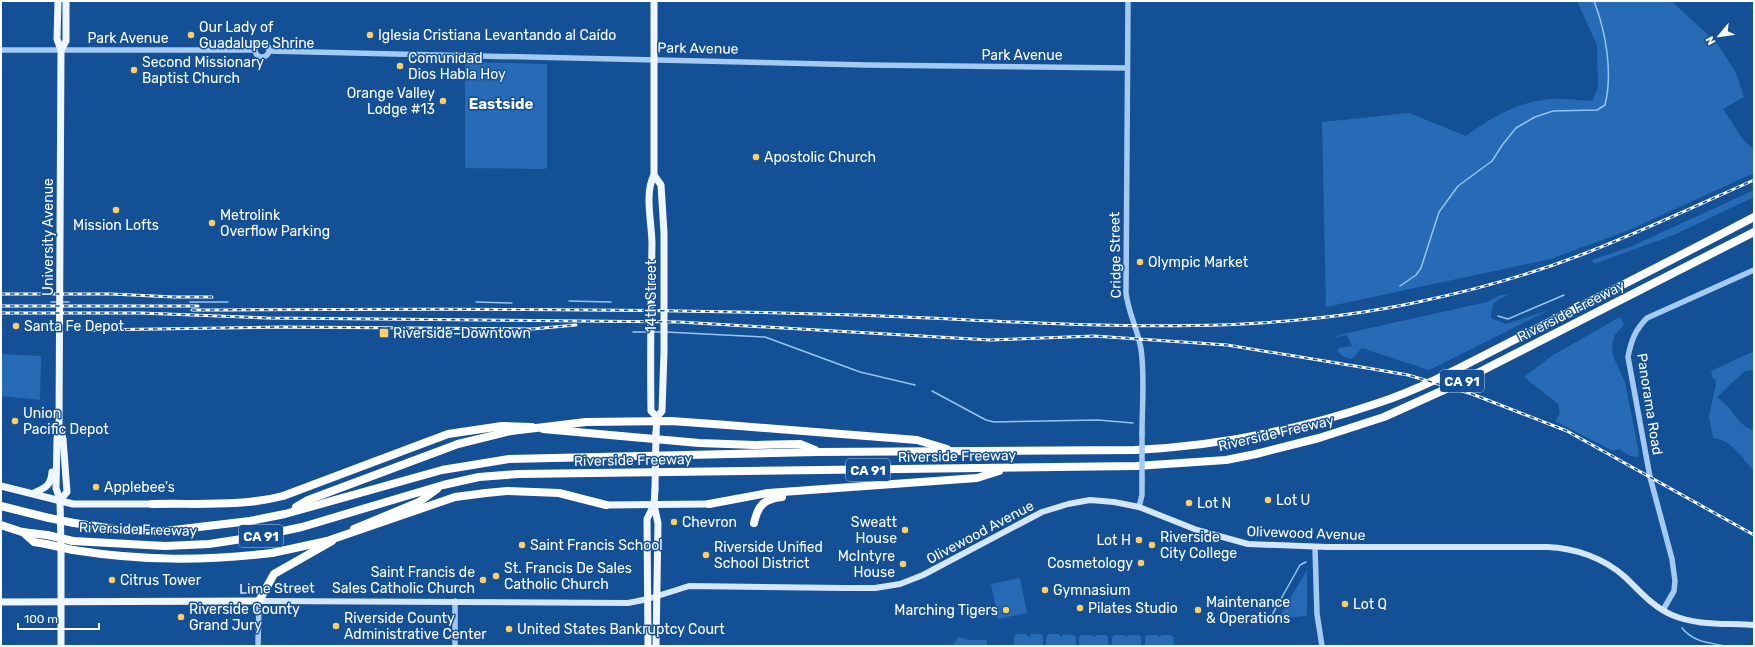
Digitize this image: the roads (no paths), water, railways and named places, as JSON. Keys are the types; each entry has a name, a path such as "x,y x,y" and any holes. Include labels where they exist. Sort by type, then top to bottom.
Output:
{"highway":[{"name":"Riverside Freeway","path":"1,506 74,523 120,530 165,531 250,521 285,514 442,470 509,459 818,452 956,452 1148,449 1251,437 1313,423 1379,403 1441,377 1754,217"},
{"name":"Riverside Freeway","path":"1,525 22,532 47,535 73,541 165,546 209,544 302,527 443,485 479,477 518,474 1136,466 1226,460 1319,438 1384,417 1446,389 1754,232"},
{"path":"285,514 308,500 458,444 512,431 586,422 657,419 917,440 956,452"},
{"path":"152,504 263,501 283,496 438,437 502,426 523,426 699,443 755,445 800,444 818,452"},
{"path":"709,504 745,497 803,490 977,478 1008,468"},
{"path":"259,601 274,574 355,528 418,502 443,485"},
{"path":"754,523 758,508 766,500 796,495 803,490"},
{"path":"22,532 34,542 73,550 129,557 184,560 222,559 272,553 327,541 455,497 507,491 559,493 606,505"}],"main road":[{"name":"University Avenue","path":"58,1 57,39 61,50 60,424 56,461 56,488 60,500 60,646"},
{"name":"University Avenue","path":"61,50 66,41 66,1"},
{"name":"14th Street","path":"654,1 654,175 649,185 652,227 650,355 651,411 657,419"},
{"name":"14th Street","path":"654,175 661,185 664,233 663,396 662,411 657,419 654,505 658,523 656,646"},
{"name":"University Avenue","path":"60,424 63,439 67,492 60,500"},
{"path":"34,494 50,484 53,465 56,461"},
{"path":"1,486 73,504 152,504"},
{"name":"Olivewood Avenue","path":"648,599 689,586 875,588 900,584 923,575 1026,520 1055,507 1090,500 1139,507 1197,530 1232,540 1254,544 1315,547 1535,547 1571,550 1590,556 1619,572 1646,598 1663,610 1688,620 1754,625"},
{"path":"606,505 709,504"},
{"name":"14th Street","path":"648,646 647,520 654,505"},
{"name":"Lime Street","path":"1,602 455,601 628,603 648,599"}],"street":[{"name":"Cridge Street","path":"1128,1 1126,293 1127,302 1137,330 1141,350 1142,495 1139,507"},
{"path":"262,43 266,45 269,51 263,57 257,55 255,50 258,45 262,43"},
{"name":"Park Avenue","path":"1,50 255,50"},
{"name":"Park Avenue","path":"269,51 867,65 1127,68"},
{"name":"Panorama Road","path":"1663,610 1674,591 1675,581 1672,559 1650,477 1628,357 1630,345 1640,325 1647,318 1754,270"},
{"path":"1315,547 1317,614 1322,646"},
{"path":"258,646 259,601"},
{"path":"455,601 455,646"}],"waterway":[{"path":"1400,286 1416,275 1421,268 1439,212 1458,186 1492,161 1516,128 1535,117 1553,111 1597,110 1605,105 1608,80 1607,53 1602,26 1594,1"},
{"path":"1498,316 1508,319 1564,295"},
{"path":"569,301 611,302"},
{"path":"51,302 57,302"},
{"path":"63,302 69,302"},
{"path":"190,302 228,302"},
{"path":"476,302 512,303"},
{"path":"633,332 649,332"},
{"path":"652,332 661,332"},
{"path":"666,332 765,337 860,372 915,385"},
{"path":"932,391 986,420 994,422 1098,420 1133,423"},
{"path":"1272,615 1300,565 1306,562"},
{"path":"1682,628 1686,633 1697,639 1708,643 1726,646"}],"railway":[{"path":"192,310 440,309 688,311 854,315 1137,326 1278,322 1348,314 1418,302 1503,281 1566,261 1607,245 1754,180"},
{"path":"1,294 111,294 212,297"},
{"path":"1,306 198,306"},
{"path":"1,313 141,313 267,318 679,322 990,340 1094,336 1227,345 1408,375 1472,394 1567,431 1754,535"},
{"path":"90,330 282,327 532,329 576,325"}],"place":[{"name":"Our Lady of Guadalupe Shrine","path":"191,35"},
{"name":"Iglesia Cristiana Levantando al Caído","path":"370,35"},
{"name":"Comunidad Dios Habla Hoy","path":"400,66"},
{"name":"Second Missionary Baptist Church","path":"134,70"},
{"name":"Orange Valley Lodge #13","path":"443,101"},
{"name":"Apostolic Church","path":"756,157"},
{"name":"Mission Lofts","path":"116,210"},
{"name":"Metrolink Overflow Parking","path":"212,223"},
{"name":"Olympic Market","path":"1140,262"},
{"name":"Santa Fe Depot","path":"16,326"},
{"name":"Riverside–Downtown","path":"384,333"},
{"name":"Union Pacific Depot","path":"15,421"},
{"name":"Applebee's","path":"96,487"},
{"name":"Lot U","path":"1268,500"},
{"name":"Lot N","path":"1189,503"},
{"name":"Chevron","path":"674,522"},
{"name":"Sweatt House","path":"905,530"},
{"name":"Lot H","path":"1139,540"},
{"name":"Saint Francis School","path":"522,545"},
{"name":"Riverside City College","path":"1152,545"},
{"name":"Riverside Unified School District","path":"706,555"},
{"name":"Cosmetology","path":"1141,563"},
{"name":"McIntyre House","path":"903,564"},
{"name":"St. Francis De Sales Catholic Church","path":"496,576"},
{"name":"Citrus Tower","path":"112,580"},
{"name":"Saint Francis de Sales Catholic Church","path":"483,580"},
{"name":"Gymnasium","path":"1045,590"},
{"name":"Lot Q","path":"1345,604"},
{"name":"Pilates Studio","path":"1080,608"},
{"name":"Marching Tigers","path":"1006,610"},
{"name":"Maintenance & Operations","path":"1198,610"},
{"name":"Riverside County Grand Jury","path":"181,617"},
{"name":"Riverside County Administrative Center","path":"336,626"},
{"name":"United States Bankruptcy Court","path":"509,629"}],"district":[{"name":"Eastside","path":"501,104"}]}
